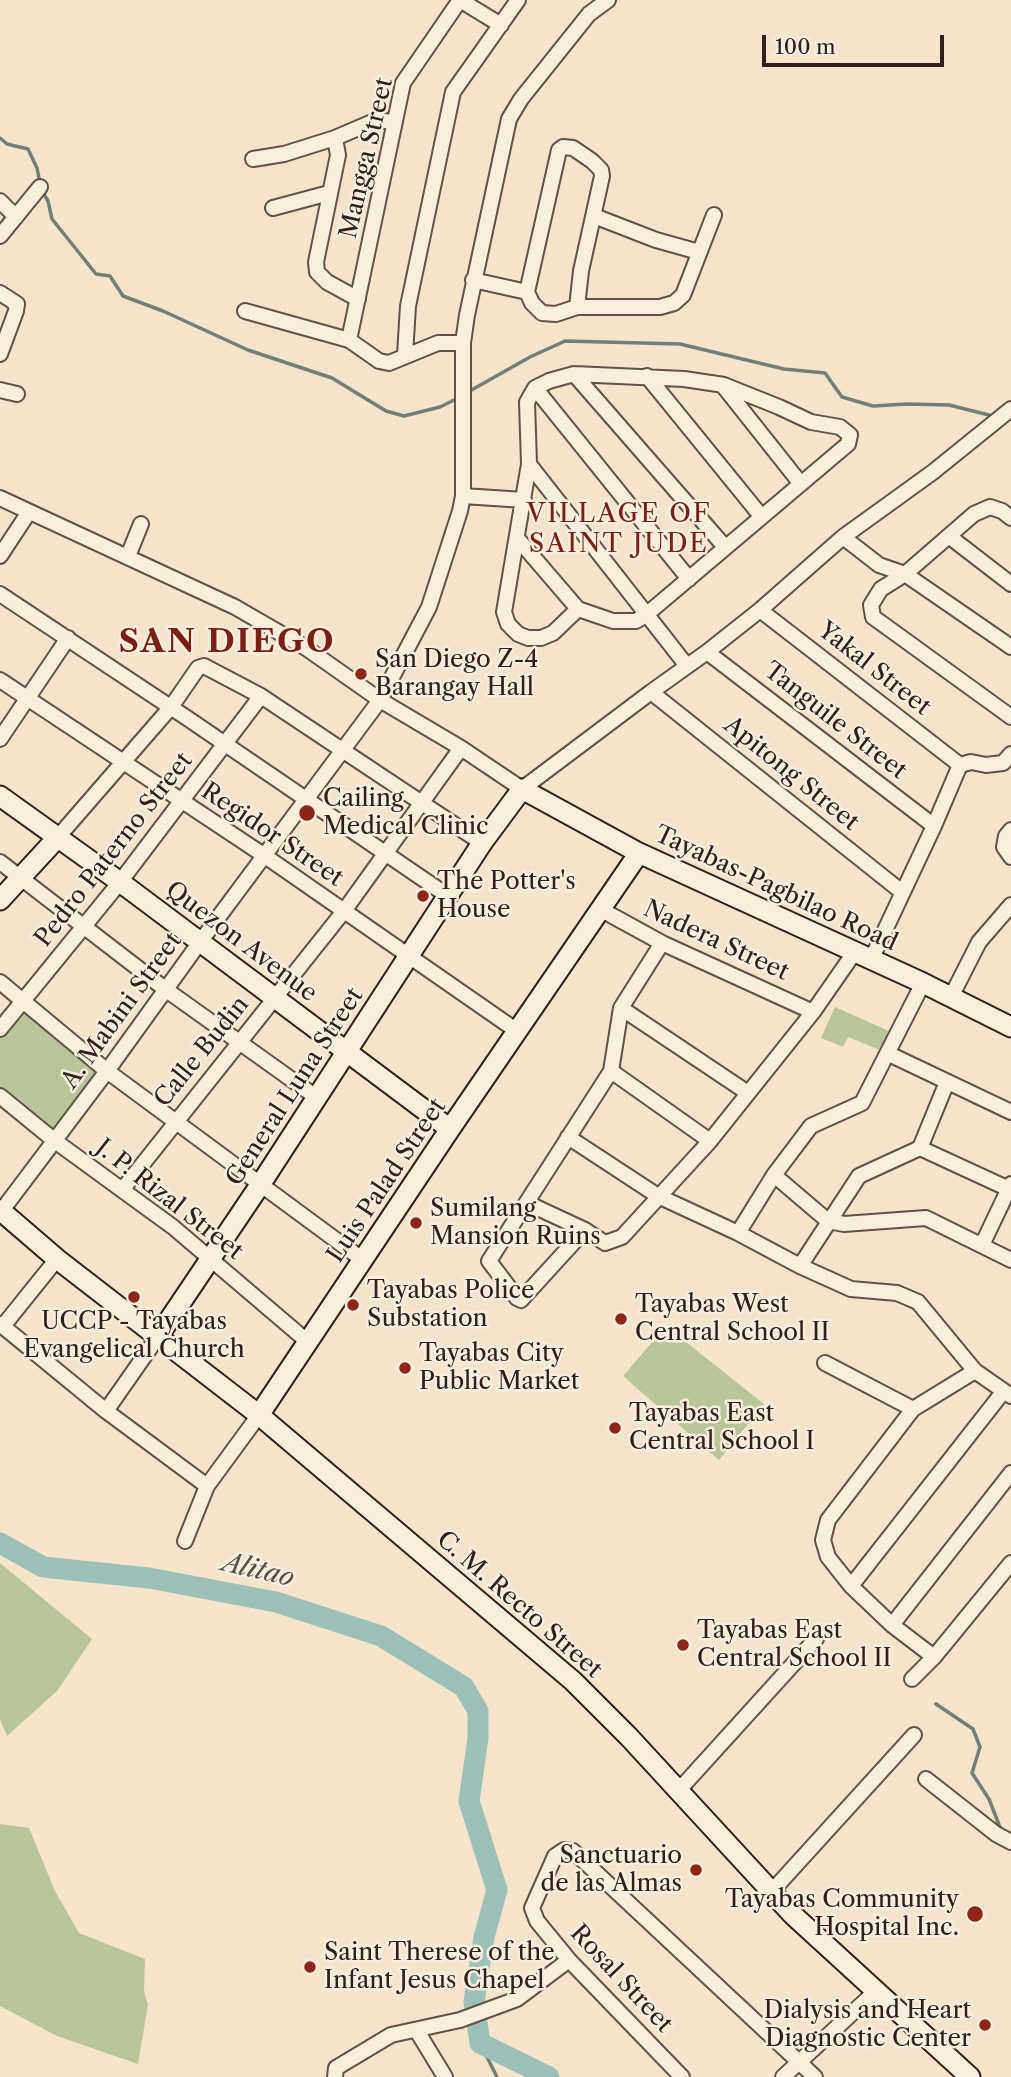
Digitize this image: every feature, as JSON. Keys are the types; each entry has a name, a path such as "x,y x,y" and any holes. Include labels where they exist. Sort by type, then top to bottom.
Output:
{"main road":[{"name":"General Luna Street","path":"158,1338 482,843 523,789"},
{"name":"Tayabas-Pagbilao Road","path":"523,789 639,853 923,983 1011,1027"},
{"name":"Quezon Avenue","path":"0,796 120,882 450,1129"},
{"path":"0,900 58,837"},
{"name":"Luis Palad Street","path":"259,1415 639,853"},
{"name":"C. M. Recto Street","path":"0,1212 259,1415 573,1681 679,1790 793,1915 970,2077"}],"street":[{"path":"460,0 500,25"},
{"name":"Mangga Street","path":"349,340 403,83 460,0"},
{"path":"405,355 408,306 453,92 518,0"},
{"name":"A. Mabini Street","path":"0,1212 380,701 429,607 463,496 463,343 473,280 509,119 520,99 589,14 608,0"},
{"path":"253,159 284,154 381,120 394,124"},
{"path":"335,138 338,155 316,262 317,272 327,282 358,299"},
{"path":"577,307 581,271 602,176 601,170 592,161 572,148 563,147 559,150 527,292 532,303 542,313 556,314 577,307 660,307 674,303 683,295 714,215"},
{"path":"0,236 40,187"},
{"path":"273,208 330,193"},
{"path":"0,201 16,217"},
{"path":"594,216 699,253"},
{"path":"473,280 527,292"},
{"path":"0,293 17,304 0,354"},
{"path":"245,310 349,340 379,361 389,363 438,344 463,343"},
{"path":"574,374 725,547"},
{"path":"517,538 578,609 624,622 636,621 848,444 850,435 840,428 811,422 724,386 647,376 574,374 535,388 527,402 529,464 504,612 508,624 518,634 528,638 541,638 554,633 578,609"},
{"path":"647,376 761,516"},
{"path":"724,386 801,484"},
{"path":"535,388 689,579"},
{"path":"0,390 17,394"},
{"path":"0,498 235,607 306,648 380,701 461,748 523,789 707,652 760,610 843,537 933,472 1009,411"},
{"path":"529,464 687,666"},
{"path":"463,496 524,500"},
{"path":"1011,518 1003,511 990,507 974,514 905,574 881,589 871,605 873,617 1011,717"},
{"path":"0,556 29,512"},
{"path":"128,556 141,524"},
{"path":"843,537 879,565 905,574 1011,647"},
{"path":"950,537 1011,584"},
{"path":"0,594 448,896"},
{"name":"Yakal Street","path":"760,610 960,765"},
{"path":"0,739 68,638"},
{"name":"Tanguile Street","path":"707,652 934,826"},
{"path":"58,837 171,707 198,668 204,666 261,696 482,843"},
{"name":"Regidor Street","path":"0,680 265,856 517,1031"},
{"name":"Apitong Street","path":"651,692 902,892"},
{"name":"Pedro Paterno Street","path":"0,1029 120,882 261,696"},
{"name":"Calle Budin","path":"121,1189 344,911 461,748"},
{"path":"527,1203 605,1242 622,1237 710,1141 813,1012 862,956 902,892 960,765 971,762 986,765 1003,763 1011,754"},
{"path":"1011,830 1006,835 1004,847 1011,857"},
{"path":"0,862 166,989 316,1097"},
{"path":"951,998 979,942 1011,905"},
{"name":"Nadera Street","path":"600,909 662,943 813,1012"},
{"path":"585,1230 525,1298 517,1298 489,1261 611,1071 621,1008 662,943"},
{"path":"0,982 107,1071 363,1260"},
{"path":"738,1233 774,1175 811,1126 862,1103 923,983"},
{"path":"621,1008 748,1093"},
{"path":"888,1055 1011,1112"},
{"path":"611,1071 710,1141"},
{"path":"800,1266 859,1176 920,1148 947,1082"},
{"name":"J. P. Rizal Street","path":"0,1096 211,1259 309,1342"},
{"path":"568,1137 658,1196 738,1233 800,1266 851,1289 897,1293 918,1302 975,1371 1007,1394 851,1586"},
{"path":"920,1148 1010,1188 982,1245"},
{"path":"774,1175 828,1221 844,1224 926,1218 1011,1260"},
{"path":"57,1259 1,1325 106,1411 207,1486"},
{"name":"General Luna Street","path":"106,1411 158,1338"},
{"path":"825,1363 914,1409"},
{"path":"934,1657 892,1625 851,1586 828,1557 823,1540 828,1520 914,1409 975,1371"},
{"name":"Luis Palad Street","path":"185,1541 207,1486 259,1415"},
{"path":"892,1625 1011,1473"},
{"path":"912,1679 934,1657 1011,1563"},
{"path":"679,1790 816,1639"},
{"path":"773,1890 914,1735"},
{"path":"926,1779 996,1834 1011,1842"},
{"name":"Rosal Street","path":"682,2077 569,1960 537,1921 532,1908 555,1856 564,1850 572,1851 799,2062"},
{"path":"335,2077 335,2068 391,2035 460,2020 517,1999 569,1960"},
{"path":"783,2077 875,1992"},
{"path":"416,2031 445,2077"},
{"path":"799,2062 815,2077"}],"green space":[{"path":"23,1001 107,1071 55,1141 0,1096 0,1029"},
{"path":"835,1007 889,1031 880,1050 848,1037 843,1047 821,1038"},
{"path":"666,1326 764,1404 719,1460 623,1376"},
{"path":"0,1563 92,1639 57,1691 7,1736 0,1719"},
{"path":"0,1824 29,1828 55,1891 79,1933 145,1959 144,1991 148,2005 138,2064 57,2036 0,2006"}],"waterway":[{"path":"0,138 7,144 28,149 37,168 40,183"},
{"path":"42,191 48,201 52,219 96,274 110,276 123,296 248,350 332,378 386,411 404,416 440,407 458,398"},
{"path":"468,392 530,357 565,341 680,344 784,369 825,373 842,397 873,406 949,405 993,416"},
{"name":"Alitao","path":"0,1543 43,1567 149,1578 276,1602 381,1636 464,1687 478,1711 478,1738 469,1801 497,1890 484,1937 474,2002 480,2043 549,2077"},
{"path":"936,1704 973,1729 980,1747 972,1773 989,1799 1001,1830"},
{"path":"480,2043 497,2077"}],"place":[{"name":"San Diego Z-4 Barangay Hall","path":"361,674"},
{"name":"Cailing Medical Clinic","path":"307,813"},
{"name":"The Potter's House","path":"423,896"},
{"name":"Sumilang Mansion Ruins","path":"416,1223"},
{"name":"UCCP - Tayabas Evangelical Church","path":"134,1297"},
{"name":"Tayabas Police Substation","path":"353,1305"},
{"name":"Tayabas West Central School II","path":"621,1319"},
{"name":"Tayabas City Public Market","path":"405,1368"},
{"name":"Tayabas East Central School I","path":"615,1428"},
{"name":"Tayabas East Central School II","path":"683,1645"},
{"name":"Sanctuario de las Almas","path":"696,1870"},
{"name":"Tayabas Community Hospital Inc.","path":"975,1914"},
{"name":"Saint Therese of the Infant Jesus Chapel","path":"310,1967"},
{"name":"Dialysis and Heart Diagnostic Center","path":"985,2025"}],"district":[{"name":"VILLAGE OF SAINT JUDE","path":"619,529"},
{"name":"SAN DIEGO","path":"227,643"}]}
